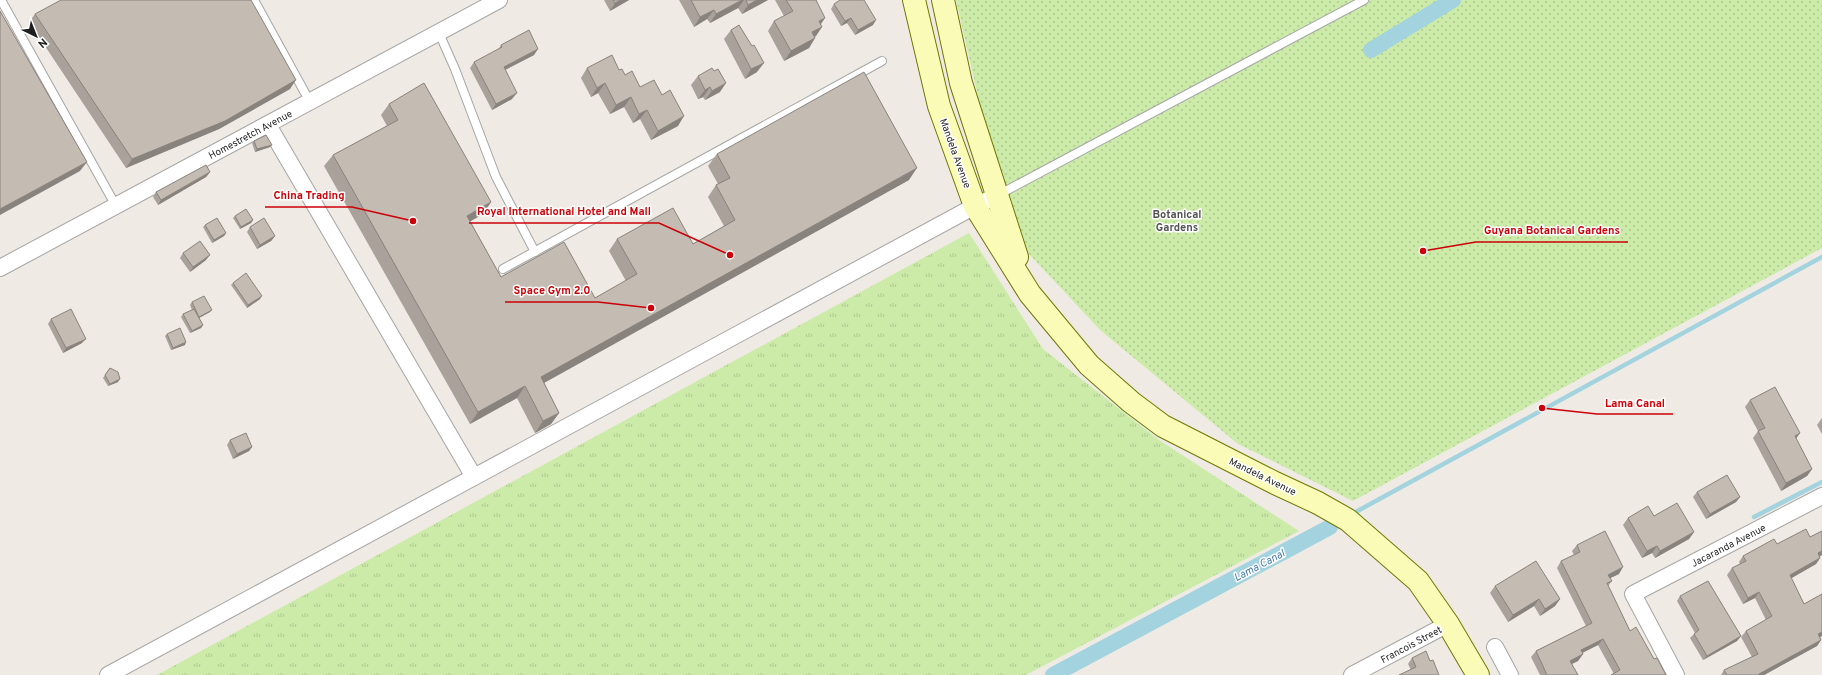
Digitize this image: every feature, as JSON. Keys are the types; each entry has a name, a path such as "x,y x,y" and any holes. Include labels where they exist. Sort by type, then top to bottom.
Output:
{"main road":[{"name":"Mandela Avenue","path":"914,0 939,106 975,206 1030,294 1089,365 1131,402 1163,426 1275,483 1318,503 1348,520 1415,578 1448,624 1478,675"},
{"name":"Mandela Avenue","path":"943,0 961,83 996,196 1030,294"}],"street":[{"name":"Homestretch Avenue","path":"0,268 499,0"},
{"path":"268,125 474,477"},
{"path":"108,675 996,196"},
{"name":"Jacaranda Avenue","path":"1676,675 1633,594 1822,496"},
{"name":"Francois Street","path":"1352,675 1448,624"},
{"path":"1495,647 1510,675"}],"lane":[{"path":"1,0 116,206"},
{"path":"254,0 310,102"},
{"path":"996,196 1364,0"},
{"path":"438,33 455,69 496,177 536,252"},
{"path":"502,269 536,252 882,61"}],"green space":[{"path":"956,0 1822,0 1822,248 1353,501 1238,444 1100,330 1029,254 986,131"},
{"path":"969,233 1043,349 1159,440 1299,531 1026,675 157,675"}],"building":[{"path":"61,0 251,0 296,80 225,121 132,159 35,14"},
{"path":"613,0 621,0 615,3"},
{"path":"691,0 742,0 716,14 714,10 700,17"},
{"path":"746,0 757,0 748,5"},
{"path":"786,0 816,0 825,18 819,21 822,27 812,32 815,38 791,51 774,21 793,11"},
{"path":"840,0 864,0 876,20 858,30 851,18 845,21 834,4"},
{"path":"0,11 87,162 0,209"},
{"path":"739,25 752,46 754,45 764,63 751,69 731,30"},
{"path":"529,30 538,49 504,67 517,93 496,104 474,62"},
{"path":"612,55 619,70 622,69 625,75 632,71 640,87 654,80 662,95 670,90 684,116 658,131 647,110 639,114 631,97 616,105 605,83 597,88 587,68"},
{"path":"712,68 714,71 718,69 726,83 712,91 710,87 705,90 698,76"},
{"path":"864,72 917,168 541,377 559,413 543,421 525,386 478,412 333,155 398,120 389,104 424,83 491,202 467,216 501,277 564,242 595,298 637,274 617,239 673,208 693,244 735,220 716,185 730,178 717,154"},
{"path":"266,135 272,145 257,149 254,141"},
{"path":"206,165 210,172 161,200 156,192"},
{"path":"246,209 253,220 241,227 235,216"},
{"path":"217,218 226,233 214,240 205,225"},
{"path":"264,218 275,236 260,245 250,227"},
{"path":"200,241 210,255 193,267 183,253"},
{"path":"246,273 262,296 248,305 233,283"},
{"path":"204,296 212,310 199,317 192,302"},
{"path":"71,309 86,339 66,348 51,319"},
{"path":"194,309 203,325 192,331 183,314"},
{"path":"180,328 186,342 173,348 167,334"},
{"path":"110,368 118,372 120,379 110,384 105,375"},
{"path":"1775,387 1800,433 1795,436 1812,469 1786,483 1758,431 1765,428 1750,400"},
{"path":"246,433 252,447 237,454 230,440"},
{"path":"1727,475 1740,497 1710,514 1697,492"},
{"path":"1677,503 1694,532 1660,551 1657,546 1647,551 1628,518 1648,506 1654,516"},
{"path":"1806,529 1810,537 1822,531 1822,551 1818,553 1820,558 1790,575 1804,604 1822,594 1822,632 1818,634 1821,640 1759,674 1760,675 1727,675 1724,670 1758,654 1746,631 1772,616 1759,592 1748,598 1732,568 1746,561 1743,556 1774,539 1777,544"},
{"path":"1605,531 1623,567 1608,575 1612,581 1607,583 1630,631 1636,627 1654,659 1657,658 1666,675 1611,675 1620,670 1603,639 1581,650 1583,654 1570,661 1578,675 1547,675 1536,651 1592,623 1561,561 1580,552 1577,545"},
{"path":"1536,561 1560,599 1545,609 1539,599 1513,615 1495,586"},
{"path":"1708,581 1741,636 1707,656 1694,634 1699,630 1680,596"},
{"path":"1426,651 1430,661 1433,660 1439,675 1399,675 1416,667 1412,658"}],"waterway":[{"path":"1371,50 1453,0"},
{"name":"Lama Canal","path":"1352,514 1822,257"},
{"path":"1754,517 1822,482"},
{"name":"Lama Canal","path":"1330,527 1338,522"},
{"name":"Lama Canal","path":"1053,675 1330,527"}],"place":[{"name":"China Trading","path":"413,221"},
{"name":"Guyana Botanical Gardens","path":"1423,251"},
{"name":"Royal International Hotel and Mall","path":"730,255"},
{"name":"Space Gym 2.0","path":"651,308"},
{"name":"Lama Canal","path":"1542,408"}],"district":[{"name":"Botanical Gardens","path":"1177,220"}]}
